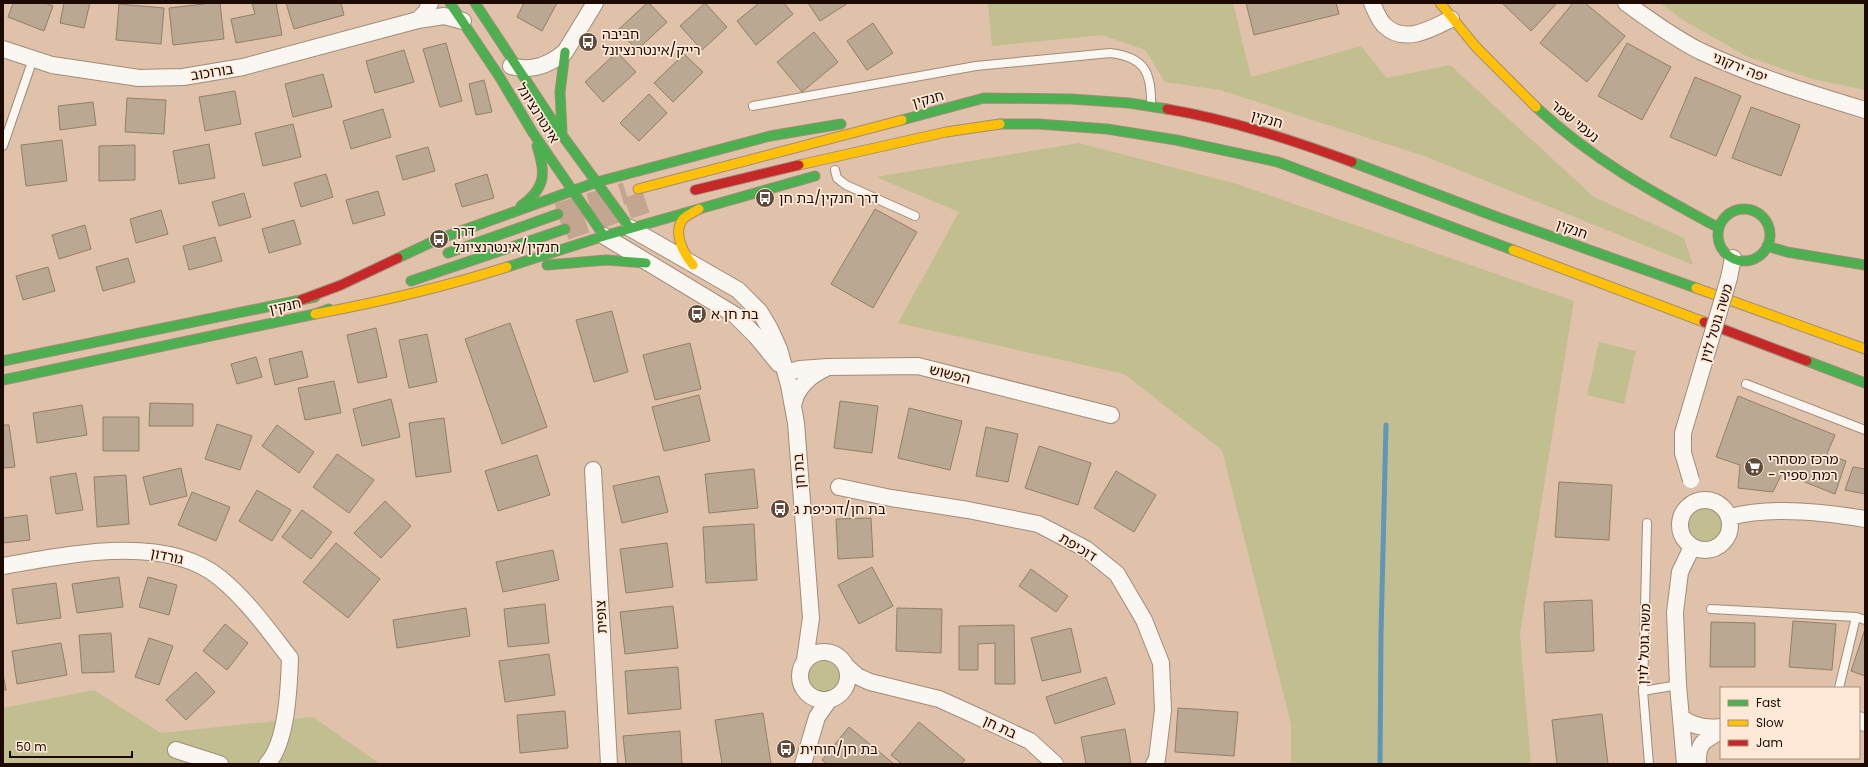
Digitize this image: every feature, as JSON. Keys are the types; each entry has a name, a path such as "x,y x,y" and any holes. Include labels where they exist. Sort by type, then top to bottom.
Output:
{"main road":[{"name":"אינטרנציונל","path":"450,3 533,133 604,236"},
{"name":"אינטרנציונל","path":"475,3 562,135 630,228"},
{"name":"נעמי שמר","path":"1440,3 1451,19 1483,55 1523,96 1562,130 1608,165 1719,228"},
{"path":"562,135 559,97 561,72 565,52"},
{"path":"869,119 984,98"},
{"name":"חנקין","path":"638,189 984,98 1081,99 1151,107 1213,118 1295,142 1492,215 1865,349"},
{"path":"301,300 341,285 436,240 572,190 653,166 770,136 854,121"},
{"path":"683,193 834,156 955,130 1002,124 1065,125 1146,135 1209,146 1278,162 1865,383"},
{"path":"865,160 955,130"},
{"path":"507,213 532,198 541,186 542,166 533,133"},
{"path":"577,156 595,163"},
{"path":"614,167 625,168 653,166"},
{"path":"315,314 381,301 457,283 630,228 839,169"},
{"path":"693,265 683,250 680,228 684,219 703,207"},
{"path":"1740,210 1753,211 1760,215 1766,222 1769,229 1770,238 1767,246 1763,252 1753,259 1740,260 1733,258 1722,249 1719,242 1719,228 1728,214 1740,210"},
{"path":"439,256 558,214"},
{"path":"399,285 565,229"},
{"path":"1767,246 1787,252 1865,265"},
{"path":"486,274 568,262 606,260 646,263"},
{"name":"חנקין","path":"3,361 301,300 342,290 387,274"},
{"name":"חנקין","path":"3,380 315,314 384,291"}],"street":[{"path":"418,20 426,12 430,3"},
{"path":"475,40 498,59 519,68 530,69 545,65 565,52 595,3"},
{"path":"1372,3 1384,25 1397,33 1411,34 1425,32 1451,19"},
{"name":"יפה ירקוני","path":"1626,3 1656,25 1699,51 1796,89 1865,110"},
{"name":"בורוכוב","path":"3,49 52,65 138,78 183,77 243,67 418,20 444,16 462,21"},
{"name":"בת חן","path":"630,228 738,290 760,312 770,329 779,350 786,373 793,406 811,618 805,660"},
{"name":"בת חן","path":"604,236 646,263 735,315 756,336 786,373"},
{"name":"משה גוטל לוין","path":"1698,501 1683,453 1683,433 1729,278 1733,258"},
{"name":"הפשוש","path":"786,373 800,369 828,367 918,366 1112,415"},
{"path":"793,406 795,396 805,381 828,367"},
{"name":"צופית","path":"593,470 609,764"},
{"name":"דוכיפת","path":"839,487 891,498 968,510 1038,524 1086,549 1117,574 1144,620 1161,663 1163,710 1157,759 1154,764"},
{"path":"1706,500 1721,505 1730,517 1730,533 1721,545 1707,551 1692,547 1682,536 1680,522 1686,509 1698,501 1706,500"},
{"path":"1730,517 1754,512 1778,511 1865,519"},
{"path":"1685,764 1678,685 1675,612 1680,572 1692,547"},
{"name":"גורדון","path":"3,566 70,555 140,550 185,558 219,577 248,604 290,658 288,698 280,738 274,756 267,764"},
{"name":"בת חן","path":"811,618 818,635 828,651"},
{"path":"806,692 812,697 820,700 829,700 843,691 848,684 849,675 843,660 836,654 828,651 820,652 805,660 801,668 800,676 809,705 811,733"},
{"name":"בת חן","path":"847,667 857,676 870,682 940,699 1030,741 1055,764"},
{"name":"בת חן","path":"843,691 859,684 870,682"},
{"path":"803,764 811,733 818,717 829,700"},
{"path":"1681,717 1688,723 1695,726 1720,727"},
{"path":"1698,764 1697,752 1704,740 1720,732"},
{"path":"176,750 220,764"}],"lane":[{"path":"753,106 976,66 1110,53 1124,55 1137,61 1144,69 1151,85 1151,107"},
{"path":"3,146 33,59"},
{"path":"839,169 837,178 846,184 915,216"},
{"path":"1746,384 1865,430"},
{"name":"משה גוטל לוין","path":"1647,523 1643,691 1649,764"},
{"path":"1711,609 1856,617 1865,620"},
{"path":"1839,687 1856,617"},
{"path":"1643,691 1678,685"}],"shaded area":[{"path":"988,3 1233,3 1251,77 1361,46 1387,78 1450,65 1594,197 1684,238 1693,265 1427,157 1220,90 1165,82 1145,50 1102,35 992,46"},
{"path":"1660,3 1865,3 1865,90 1813,79 1748,57 1683,20"},
{"path":"1079,143 1237,184 1574,301 1520,634 1531,764 1291,764 1291,724 1222,450 1124,374 898,323 959,212 876,177"},
{"path":"1599,342 1636,351 1624,404 1587,395"},
{"path":"1710,508 1719,513 1723,519 1723,533 1719,539 1710,544 1702,544 1693,539 1689,533 1688,522 1693,513 1699,509"},
{"path":"821,661 827,661 837,668 840,677 839,683 833,690 827,693 821,693 811,686 808,680 808,674 815,664"},
{"path":"94,690 161,733 313,717 380,764 3,764 3,708"}],"building":[{"path":"13,3 45,3 53,6 44,31 8,17"},
{"path":"64,3 90,3 84,28 60,23"},
{"path":"220,3 224,39 173,45 169,8"},
{"path":"252,3 276,3 282,35 236,43 231,19 255,14"},
{"path":"286,3 341,3 344,15 294,29"},
{"path":"524,3 557,3 542,31 517,17"},
{"path":"647,3 649,3 667,22 637,50 618,30"},
{"path":"705,3 727,27 702,50 680,26"},
{"path":"759,3 784,3 793,14 756,45 737,21"},
{"path":"808,3 848,3 820,21"},
{"path":"1246,3 1336,3 1339,14 1254,35"},
{"path":"1502,3 1557,3 1531,31"},
{"path":"1573,3 1585,3 1625,36 1587,82 1540,43"},
{"path":"119,4 164,8 161,44 116,40"},
{"path":"873,23 893,53 867,70 847,41"},
{"path":"814,32 838,62 802,92 777,62"},
{"path":"446,43 462,101 440,107 423,49"},
{"path":"1627,43 1671,67 1642,120 1598,96"},
{"path":"404,50 414,82 375,93 366,61"},
{"path":"617,52 636,72 603,102 585,82"},
{"path":"684,54 703,72 673,102 654,83"},
{"path":"323,74 332,107 293,117 285,84"},
{"path":"1695,77 1741,96 1716,156 1670,137"},
{"path":"484,80 492,112 476,115 469,84"},
{"path":"235,91 241,124 205,131 199,97"},
{"path":"649,94 667,113 639,141 620,123"},
{"path":"127,98 166,100 164,134 125,132"},
{"path":"93,102 96,125 60,130 58,106"},
{"path":"1751,107 1800,125 1781,176 1732,158"},
{"path":"383,109 391,137 351,149 343,121"},
{"path":"293,124 301,157 263,166 255,133"},
{"path":"62,140 67,181 26,186 21,145"},
{"path":"209,144 215,178 179,184 173,151"},
{"path":"135,145 135,180 99,181 99,146"},
{"path":"428,147 435,171 403,180 396,156"},
{"path":"326,174 333,197 301,207 294,183"},
{"path":"487,174 494,198 462,207 455,184"},
{"path":"378,191 385,215 353,224 346,200"},
{"path":"244,193 251,217 219,226 212,202"},
{"path":"875,209 917,232 873,308 831,284"},
{"path":"161,210 168,234 136,243 130,219"},
{"path":"294,220 301,244 269,253 262,229"},
{"path":"85,225 91,249 59,259 52,235"},
{"path":"215,237 222,261 189,270 183,246"},
{"path":"128,258 135,282 103,291 96,267"},
{"path":"48,267 55,291 23,300 16,276"},
{"path":"612,311 628,372 594,382 576,320"},
{"path":"510,323 547,427 502,444 465,339"},
{"path":"376,328 387,377 358,383 347,335"},
{"path":"427,334 437,382 409,388 399,340"},
{"path":"690,343 701,389 655,400 643,355"},
{"path":"302,351 308,377 275,385 269,359"},
{"path":"256,357 262,377 237,384 231,364"},
{"path":"334,381 341,413 305,420 298,388"},
{"path":"699,395 710,441 664,451 652,407"},
{"path":"1738,396 1835,435 1827,454 1846,461 1835,494 1782,473 1773,492 1738,488 1740,465 1716,457"},
{"path":"391,399 400,437 362,446 353,409"},
{"path":"840,401 878,406 872,453 834,448"},
{"path":"150,403 193,404 193,426 149,426"},
{"path":"82,405 87,435 37,443 33,413"},
{"path":"909,408 962,421 950,470 898,458"},
{"path":"103,417 139,417 139,451 103,451"},
{"path":"444,418 451,472 416,477 409,423"},
{"path":"217,424 252,436 240,470 205,459"},
{"path":"3,425 9,425 15,467 3,468"},
{"path":"277,425 314,452 299,473 262,446"},
{"path":"986,427 1018,434 1008,482 976,476"},
{"path":"1039,446 1091,463 1078,505 1025,488"},
{"path":"337,454 374,480 349,513 313,487"},
{"path":"537,455 550,495 498,511 485,471"},
{"path":"1853,467 1865,469 1865,494 1845,490"},
{"path":"181,468 187,496 150,505 143,477"},
{"path":"754,469 758,508 709,513 705,474"},
{"path":"1116,471 1156,495 1134,532 1094,508"},
{"path":"76,473 83,510 56,514 50,477"},
{"path":"126,475 129,524 97,527 94,477"},
{"path":"659,476 668,512 622,523 613,486"},
{"path":"1559,482 1612,485 1609,540 1555,537"},
{"path":"257,490 291,510 272,541 239,521"},
{"path":"192,492 230,507 216,541 178,525"},
{"path":"385,501 411,526 381,558 354,533"},
{"path":"302,510 332,532 311,559 282,537"},
{"path":"27,515 30,540 3,543 3,518"},
{"path":"871,518 873,557 838,559 836,519"},
{"path":"754,524 757,580 706,583 703,527"},
{"path":"336,543 380,579 348,618 303,582"},
{"path":"667,543 673,587 626,593 620,549"},
{"path":"553,550 559,580 503,592 496,562"},
{"path":"872,567 893,606 859,624 838,585"},
{"path":"1031,569 1068,596 1056,612 1019,586"},
{"path":"119,577 123,607 77,613 72,584"},
{"path":"148,577 177,585 169,615 139,607"},
{"path":"56,583 61,618 17,624 12,589"},
{"path":"1592,600 1594,651 1546,653 1544,602"},
{"path":"545,604 549,643 508,647 504,609"},
{"path":"673,606 678,648 625,654 620,612"},
{"path":"466,608 470,636 397,648 393,620"},
{"path":"897,608 942,609 941,653 896,651"},
{"path":"1793,621 1836,624 1832,670 1789,667"},
{"path":"1711,622 1755,623 1755,667 1710,667"},
{"path":"225,624 248,643 227,670 203,651"},
{"path":"1014,625 1015,684 995,684 995,643 978,644 978,670 959,670 959,626"},
{"path":"1071,628 1081,672 1042,681 1031,638"},
{"path":"1865,629 1865,676 1851,671"},
{"path":"111,633 114,672 82,673 79,635"},
{"path":"149,638 173,646 159,685 135,677"},
{"path":"61,643 67,675 17,684 12,651"},
{"path":"549,654 555,695 505,702 499,661"},
{"path":"678,667 681,709 628,714 625,671"},
{"path":"196,672 215,692 186,720 166,700"},
{"path":"3,674 6,690 3,690"},
{"path":"1106,677 1115,704 1055,724 1046,697"},
{"path":"1178,708 1238,712 1234,756 1175,752"},
{"path":"565,711 568,748 520,753 517,715"},
{"path":"763,713 771,764 722,764 715,720"},
{"path":"1602,714 1608,764 1557,764 1552,720"},
{"path":"919,722 965,760 961,764 902,764 891,755"},
{"path":"849,727 894,764 827,764 822,760"},
{"path":"1125,729 1131,764 1086,764 1081,737"},
{"path":"680,731 682,764 626,764 623,736"}],"waterway":[{"path":"1380,764 1381,634 1386,425"}],"tunnel":[{"path":"558,214 626,193"},
{"path":"565,229 646,202"}],"traffic: fast":[{"path":"450,3 499,76 533,133 604,236"},
{"path":"475,3 562,135 630,228"},
{"path":"562,132 560,92 565,52"},
{"path":"902,120 984,98 1071,99 1129,103 1167,109"},
{"path":"1536,107 1557,126 1601,159 1647,188 1719,228"},
{"path":"398,258 436,240 597,182 770,136 841,124"},
{"path":"1000,124 1038,124 1107,129 1176,140 1278,162 1513,250"},
{"path":"521,206 535,193 542,179 542,164 537,146"},
{"path":"1352,162 1494,216 1696,288"},
{"path":"507,267 604,236 815,176"},
{"path":"1744,209 1754,211 1762,217 1768,225 1770,235 1768,245 1762,253 1754,259 1744,261 1734,259 1726,253 1720,245 1718,235 1720,225 1726,217 1734,211 1744,209"},
{"path":"448,253 558,214"},
{"path":"411,281 565,229"},
{"path":"1767,246 1787,252 1865,265"},
{"path":"547,265 606,260 646,263"},
{"path":"3,361 315,297"},
{"path":"3,380 315,314 329,309"},
{"path":"1807,361 1865,383"}],"traffic: slow":[{"path":"1440,3 1476,47 1536,107"},
{"path":"638,189 902,120"},
{"path":"799,165 946,132 1000,124"},
{"path":"693,265 680,243 679,231 683,219 699,209"},
{"path":"1513,250 1704,322"},
{"path":"315,314 412,294 507,267"},
{"path":"1696,288 1865,349"}],"traffic: jam":[{"path":"1167,109 1261,131 1352,162"},
{"path":"695,190 799,165"},
{"path":"301,300 341,285 398,258"},
{"path":"1704,322 1807,361"}],"place":[{"name":"חביבה רייק/אינטרנציונל","path":"588,42"},
{"name":"דרך חנקין/בת חן","path":"765,198"},
{"name":"דרך חנקין/אינטרנציונל","path":"439,239"},
{"name":"בת חן א","path":"697,314"},
{"name":"מרכז מסחרי - רמת ספיר","path":"1754,467"},
{"name":"בת חן/דוכיפת ג","path":"780,509"},
{"name":"בת חן/חוחית","path":"786,749"}]}
